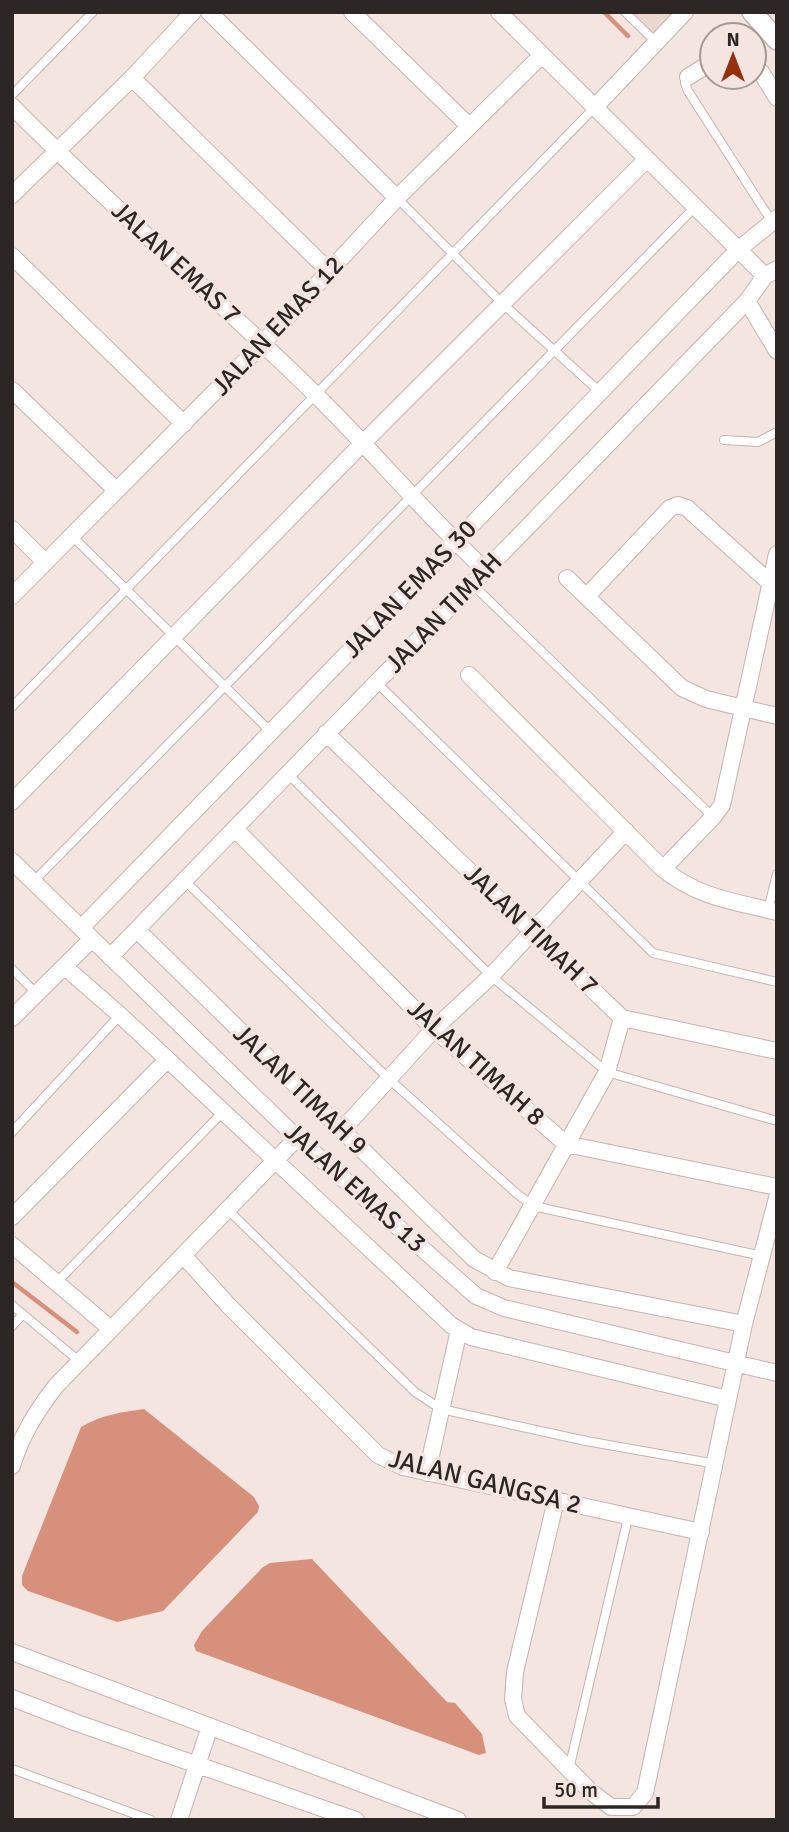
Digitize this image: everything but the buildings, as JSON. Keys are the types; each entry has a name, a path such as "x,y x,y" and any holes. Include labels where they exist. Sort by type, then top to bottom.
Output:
{"street":[{"path":"12,195 132,78 193,12"},
{"path":"209,12 397,198"},
{"path":"352,12 469,126"},
{"path":"499,12 738,250 771,272"},
{"path":"594,108 685,12"},
{"path":"752,12 777,40"},
{"name":"JALAN EMAS 12","path":"12,596 184,425 397,198 542,55"},
{"path":"688,77 698,71"},
{"path":"132,78 329,271"},
{"name":"JALAN EMAS 7","path":"12,106 315,394 359,448 412,496 485,570"},
{"path":"12,802 646,160"},
{"name":"JALAN EMAS 30","path":"12,1018 65,967 86,934 271,732 738,250 774,220"},
{"path":"12,256 184,425"},
{"name":"JALAN TIMAH","path":"110,957 747,301 771,272"},
{"path":"747,301 777,351"},
{"path":"12,390 116,490"},
{"path":"587,596 670,508 678,505 687,508 769,582"},
{"path":"12,529 46,562"},
{"path":"663,869 722,804 777,554"},
{"path":"567,579 682,688 706,699 777,716"},
{"path":"469,675 663,869 682,884 703,894 773,911"},
{"name":"JALAN TIMAH 7","path":"326,733 622,1018"},
{"name":"JALAN TIMAH 8","path":"235,829 434,1029 566,1144 777,1187"},
{"path":"342,1130 434,1029 491,976 626,831"},
{"name":"JALAN EMAS 13","path":"12,861 297,1138 476,1296 504,1308 777,1373"},
{"name":"JALAN TIMAH 9","path":"137,930 474,1259 509,1278 744,1324"},
{"path":"65,967 120,1015 451,1325 471,1337 728,1399"},
{"path":"495,1272 607,1072 622,1018 777,1051"},
{"path":"12,1217 167,1060"},
{"path":"12,1466 18,1446 36,1412 79,1361 297,1138"},
{"path":"556,1500 515,1672 513,1699 517,1716 590,1791 611,1807 633,1807 645,1793 744,1324 777,1198"},
{"path":"12,1245 111,1329"},
{"name":"JALAN GANGSA 2","path":"183,1255 378,1455 403,1467 701,1532"},
{"path":"427,1472 459,1330"},
{"path":"12,1652 455,1819"},
{"path":"12,1698 356,1820"},
{"path":"179,1820 210,1726"}],"lane":[{"path":"12,95 93,12"},
{"path":"625,12 656,42"},
{"path":"688,77 685,83 688,91 774,220"},
{"path":"12,707 594,108"},
{"path":"397,198 503,304 600,392"},
{"path":"33,881 695,207"},
{"path":"724,440 758,442 777,432"},
{"path":"72,536 271,732"},
{"path":"473,584 713,817"},
{"path":"376,682 653,953 777,982"},
{"path":"288,774 491,976 607,1072 777,1121"},
{"path":"773,911 777,874"},
{"path":"184,880 389,1079 533,1206 762,1256"},
{"path":"12,970 37,994"},
{"path":"12,1132 120,1015"},
{"path":"57,1282 222,1112"},
{"path":"228,1209 415,1391 441,1409 586,1441 716,1464"},
{"path":"12,1305 79,1361"},
{"path":"12,1326 23,1314"},
{"path":"569,1769 628,1518"},
{"path":"12,1769 151,1820"}],"shaded area":[{"path":"629,12 677,12 654,36"},
{"path":"144,1409 254,1497 259,1506 258,1512 163,1611 117,1622 28,1591 22,1585 22,1576 81,1427 104,1417"},
{"path":"312,1559 447,1702 455,1703 482,1734 486,1753 479,1755 196,1651 194,1645 202,1631 263,1567 270,1563"}],"waterway":[{"path":"604,12 628,36"},
{"path":"12,1282 77,1332"}]}
